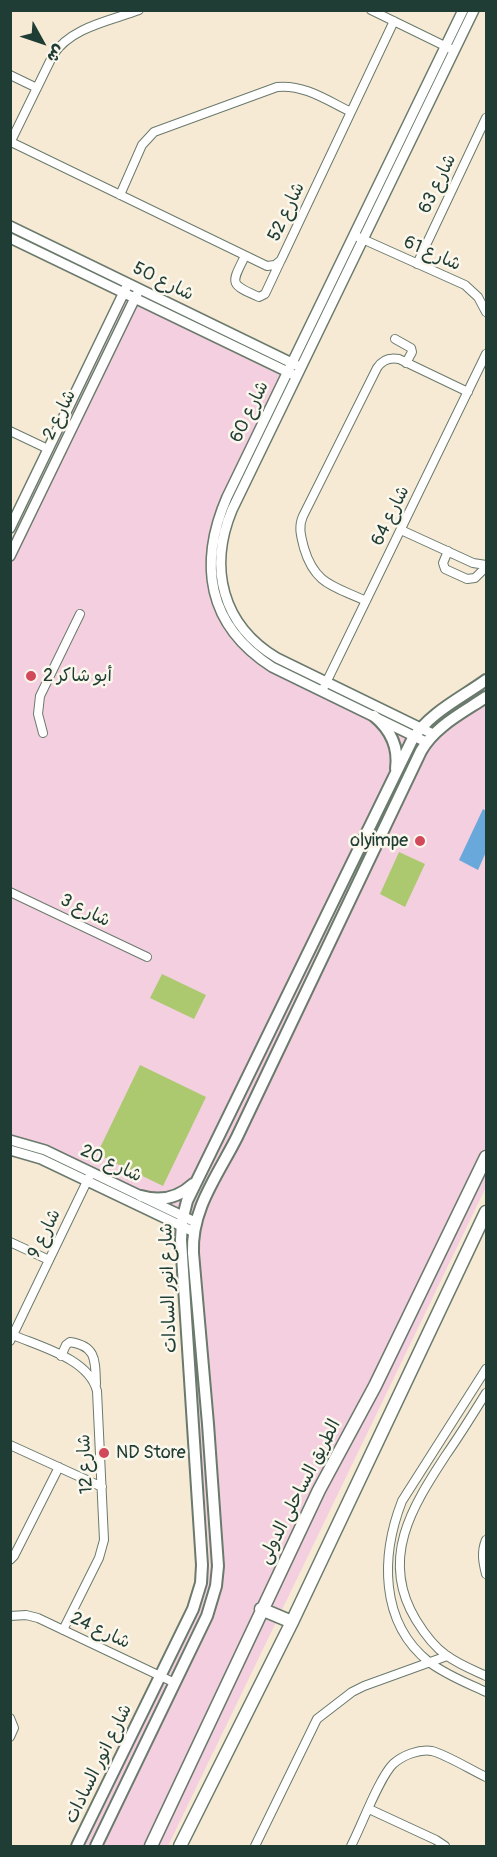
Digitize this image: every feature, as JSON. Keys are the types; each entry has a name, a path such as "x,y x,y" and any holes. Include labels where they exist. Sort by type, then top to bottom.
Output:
{"highway":[{"name":"الطريق الساحلى الدولى","path":"151,1846 323,1480 388,1360 486,1157"},
{"path":"180,1846 292,1622 486,1212"},
{"path":"261,1609 292,1622"}],"main road":[{"name":"شارع انور السادات","path":"77,1846 196,1600 202,1574 181,1247 182,1221 197,1179 417,732 433,717 486,680"},
{"name":"شارع انور السادات","path":"96,1846 207,1616 216,1587 218,1566 193,1253 195,1227 205,1195 237,1137 430,738 486,697"},
{"path":"374,716 389,732 395,745 397,760 395,774"},
{"path":"141,1196 155,1199 169,1198 187,1190 197,1179"},
{"path":"192,1426 208,1424"}],"street":[{"path":"11,142 55,51 69,37 79,32 140,10"},
{"path":"371,10 455,51"},
{"name":"شارع 60","path":"430,738 325,687 272,667 256,656 230,627 221,610 211,572 212,543 219,515 295,370 463,10"},
{"name":"شارع 60","path":"359,237 474,10"},
{"name":"شارع 52","path":"11,142 269,267 281,260 394,21"},
{"path":"10,75 37,88"},
{"path":"120,195 142,145 154,132 277,87 306,90 351,112"},
{"name":"شارع 63","path":"417,264 486,118"},
{"name":"شارع 50","path":"10,226 128,283 295,370"},
{"name":"شارع 61","path":"359,237 465,285 478,297 486,312"},
{"name":"شارع 50","path":"10,238 124,293 295,370"},
{"path":"245,256 235,276 235,283 239,288 259,297 265,294 281,260"},
{"name":"شارع 2","path":"10,528 128,283"},
{"name":"شارع 2","path":"10,556 139,289"},
{"path":"395,339 411,348 412,352 406,363"},
{"name":"شارع 64","path":"325,687 486,354"},
{"path":"366,601 324,581 315,574 309,564 300,535 303,516 379,365 390,358 406,363 468,392"},
{"path":"10,431 48,449"},
{"path":"48,449 59,443 62,450"},
{"path":"48,449 49,461 57,461"},
{"path":"401,530 448,551 473,563 486,566 475,578 467,579 445,569 443,563 448,551"},
{"path":"43,733 38,714 40,696 80,614"},
{"name":"شارع 60","path":"325,687 374,716 417,732"},
{"name":"شارع 3","path":"10,892 147,957"},
{"name":"شارع 20","path":"10,1140 34,1146 89,1177 195,1227"},
{"name":"شارع 20","path":"10,1150 32,1155 141,1196 182,1221"},
{"name":"شارع 9","path":"12,1338 89,1177"},
{"path":"10,1242 49,1260"},
{"name":"شارع 12","path":"12,1338 80,1365 94,1381 97,1391 103,1547 63,1630"},
{"path":"61,1356 70,1342 91,1351 95,1358 97,1391"},
{"path":"486,1369 402,1501 391,1538 388,1559 388,1581 392,1603 406,1637 429,1662 446,1673 486,1692"},
{"path":"486,1393 423,1490 407,1523 402,1540 400,1576 404,1594 432,1644 447,1656 486,1676"},
{"path":"10,1445 102,1487"},
{"path":"10,1560 59,1467"},
{"path":"486,1540 483,1548 486,1574"},
{"name":"شارع 24","path":"10,1616 32,1616 175,1683"},
{"path":"255,1846 317,1719 352,1692 447,1656"},
{"path":"10,1718 14,1728 10,1737"},
{"path":"351,1846 385,1776 404,1756 418,1752 432,1752 486,1777"},
{"path":"369,1809 445,1846"}],"shaded area":[{"path":"131,291 294,370 226,513 217,546 216,575 220,594 231,619 242,635 271,661 423,734 486,687 486,1187 168,1846 85,1846 204,1597 210,1566 185,1244 187,1225 48,1157 11,1145 10,542"}],"green space":[{"path":"399,852 425,864 405,907 380,894"},
{"path":"162,974 206,995 194,1019 150,998"},
{"path":"140,1065 206,1097 163,1186 97,1154"}],"water":[{"path":"483,809 486,811 486,852 478,870 459,860"}],"place":[{"name":"أبو شاكر 2","path":"31,676"},
{"name":"olyimpe","path":"420,841"},
{"name":"ND Store","path":"104,1453"}]}
